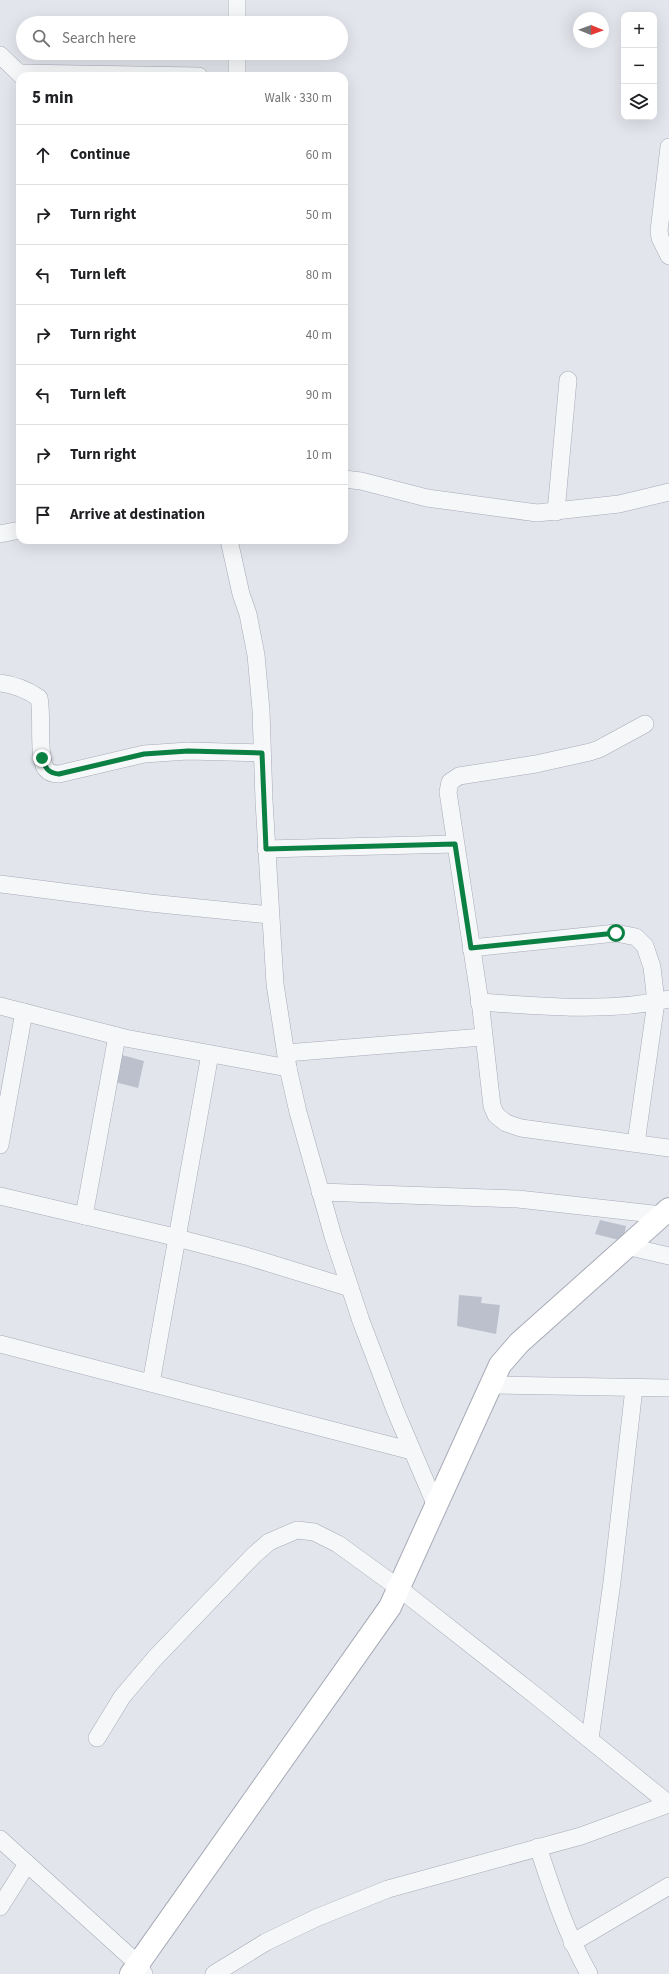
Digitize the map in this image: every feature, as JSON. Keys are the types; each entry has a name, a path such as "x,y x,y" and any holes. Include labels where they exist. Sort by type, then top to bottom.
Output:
{"street":[{"path":"237,0 237,16"},
{"path":"0,55 18,72"},
{"path":"237,60 237,72"},
{"path":"669,147 659,231 660,238 669,256"},
{"path":"556,512 568,380"},
{"path":"348,479 361,481 427,498 521,512 546,513 619,504 669,492"},
{"path":"0,534 16,531"},
{"path":"230,544 241,594 253,637 261,710 266,849 275,984 287,1060 298,1112 320,1192 350,1288 395,1410 436,1506"},
{"path":"0,683 12,684 39,698 41,709 42,758 45,768 51,773 59,774 151,754 188,751 262,753"},
{"path":"645,724 599,749 590,752 536,764 459,776 450,782 448,792 449,810 480,1002 492,1106 496,1115 506,1123 521,1128 669,1148"},
{"path":"266,849 455,844"},
{"path":"0,884 150,903 270,915"},
{"path":"471,948 616,933 636,937 645,946 662,1000 636,1143"},
{"path":"480,1002 622,1006 662,1000"},
{"path":"0,1006 116,1036 210,1054 287,1060 483,1037"},
{"path":"0,1145 24,1012"},
{"path":"84,1216 116,1036"},
{"path":"151,1383 210,1054"},
{"path":"320,1192 518,1199 665,1212"},
{"path":"0,1196 246,1256 350,1288"},
{"path":"0,1839 138,1971 377,1628 400,1589 500,1365 519,1343 665,1212"},
{"path":"626,1246 669,1256"},
{"path":"0,1344 412,1451"},
{"path":"491,1385 669,1388"},
{"path":"590,1739 612,1582 634,1388"},
{"path":"97,1738 122,1697 155,1658 254,1555 269,1542 297,1530 322,1535 338,1544 400,1589 590,1739 669,1804"},
{"path":"214,1974 266,1942 316,1918 372,1895 588,1833 669,1804"},
{"path":"538,1847 560,1916 572,1943 589,1974"},
{"path":"0,1907 27,1864"},
{"path":"572,1943 669,1886"}],"building":[{"path":"118,1054 144,1061 138,1088 115,1082"},
{"path":"600,1220 626,1226 623,1241 595,1234"},
{"path":"459,1295 482,1297 481,1303 500,1305 496,1334 457,1326"}],"route":[{"path":"42,758 45,768 51,773 59,774 144,754 188,751 262,753 266,849 455,844 471,948 616,933"}]}
